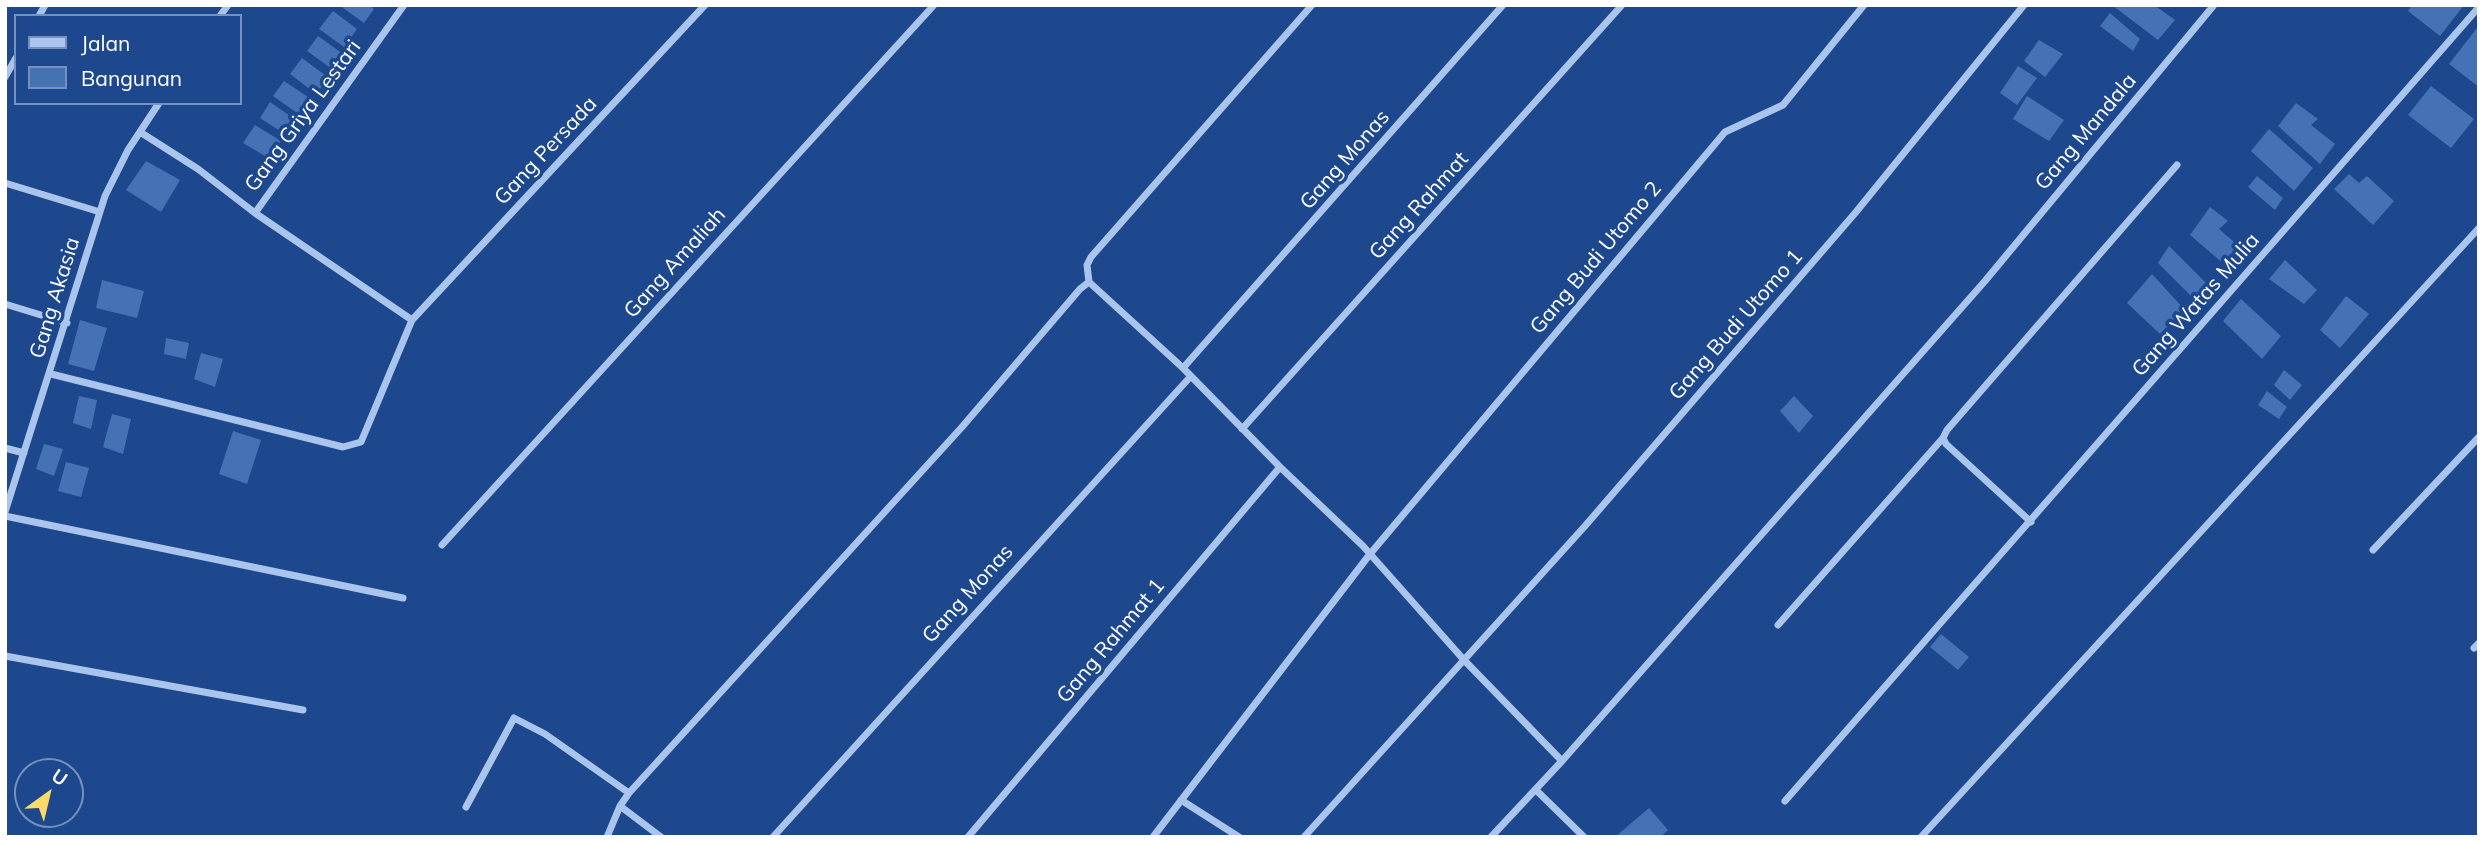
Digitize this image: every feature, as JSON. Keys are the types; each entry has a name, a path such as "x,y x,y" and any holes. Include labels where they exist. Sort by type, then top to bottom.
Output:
{"street":[{"name":"Gang Griya Lestari","path":"255,213 404,5"},
{"name":"Gang Persada","path":"412,320 705,5"},
{"name":"Gang Amaliah","path":"442,545 934,5"},
{"path":"1312,5 1091,257 1087,265 1089,282 1183,368 1370,554 1464,660 1562,761"},
{"name":"Gang Monas","path":"1183,368 1503,5"},
{"name":"Gang Rahmat","path":"1242,429 1622,5"},
{"name":"Gang Budi Utomo 2","path":"1153,837 1370,554 1725,132 1783,105 1864,5"},
{"name":"Gang Budi Utomo 1","path":"1304,837 1586,526 1856,212 2024,5"},
{"name":"Gang Mandala","path":"1491,837 1562,761 1985,281 2214,5"},
{"name":"Gang Watas Mulia","path":"1785,801 2479,7"},
{"path":"5,77 14,61"},
{"name":"Gang Akasia","path":"5,514 100,212 139,132 158,105"},
{"path":"51,374 343,447 353,446 361,442 412,320 255,213 198,169 139,132"},
{"path":"1778,625 2178,165"},
{"path":"5,183 100,212"},
{"path":"1921,837 2479,228"},
{"path":"607,837 620,806 629,793 810,590 962,427 1080,289 1089,282"},
{"path":"5,304 67,323"},
{"name":"Gang Monas","path":"773,837 1191,376"},
{"path":"2373,550 2479,437"},
{"path":"1943,438 1946,444 2031,522"},
{"path":"5,447 24,453"},
{"name":"Gang Rahmat 1","path":"968,837 1280,467"},
{"path":"5,514 403,598"},
{"path":"5,656 303,710"},
{"path":"466,807 514,718 545,734 629,793"},
{"path":"1536,790 1584,837"},
{"path":"1181,800 1239,837"},
{"path":"620,806 661,837"}],"building":[{"path":"339,5 369,5 374,9 364,23"},
{"path":"2112,5 2154,5 2175,20 2158,40"},
{"path":"2412,5 2464,5 2440,36 2408,11"},
{"path":"333,11 357,29 344,47 319,29"},
{"path":"2110,13 2140,39 2133,51 2100,26"},
{"path":"2477,28 2479,29 2479,87 2449,64"},
{"path":"318,36 343,54 332,69 307,51"},
{"path":"2039,40 2063,54 2045,77 2024,61"},
{"path":"302,58 329,78 316,94 290,74"},
{"path":"2018,66 2037,78 2017,105 2000,93"},
{"path":"284,81 311,99 300,115 273,96"},
{"path":"2431,86 2474,119 2451,148 2408,115"},
{"path":"2027,96 2064,120 2049,141 2013,119"},
{"path":"270,102 296,120 286,135 260,118"},
{"path":"2296,103 2318,119 2311,125 2335,144 2320,164 2278,126"},
{"path":"255,125 281,141 270,159 243,143"},
{"path":"2269,129 2313,168 2294,191 2251,151"},
{"path":"146,161 180,180 161,212 126,190"},
{"path":"2349,174 2359,183 2367,176 2394,201 2373,225 2334,189"},
{"path":"2257,176 2283,198 2275,210 2248,187"},
{"path":"2210,207 2228,221 2219,229 2247,253 2232,271 2190,235"},
{"path":"2169,246 2208,285 2195,300 2158,263"},
{"path":"2285,260 2317,290 2304,304 2269,279"},
{"path":"2152,274 2184,309 2160,334 2127,303"},
{"path":"102,280 144,291 137,318 96,308"},
{"path":"2346,296 2369,314 2340,348 2320,330"},
{"path":"2241,299 2281,336 2262,359 2223,321"},
{"path":"80,320 107,328 94,371 68,364"},
{"path":"166,338 189,343 186,359 164,354"},
{"path":"201,353 223,359 215,387 194,379"},
{"path":"2284,370 2302,385 2290,400 2274,385"},
{"path":"2267,391 2287,407 2279,419 2258,405"},
{"path":"79,396 97,400 91,429 73,423"},
{"path":"1794,396 1813,416 1799,433 1780,411"},
{"path":"112,414 131,419 123,454 103,447"},
{"path":"233,431 261,440 247,484 219,474"},
{"path":"44,444 63,449 54,476 36,469"},
{"path":"66,462 89,468 81,497 58,491"},
{"path":"1941,634 1969,657 1958,670 1930,647"},
{"path":"1649,808 1668,830 1660,837 1615,837"}]}
